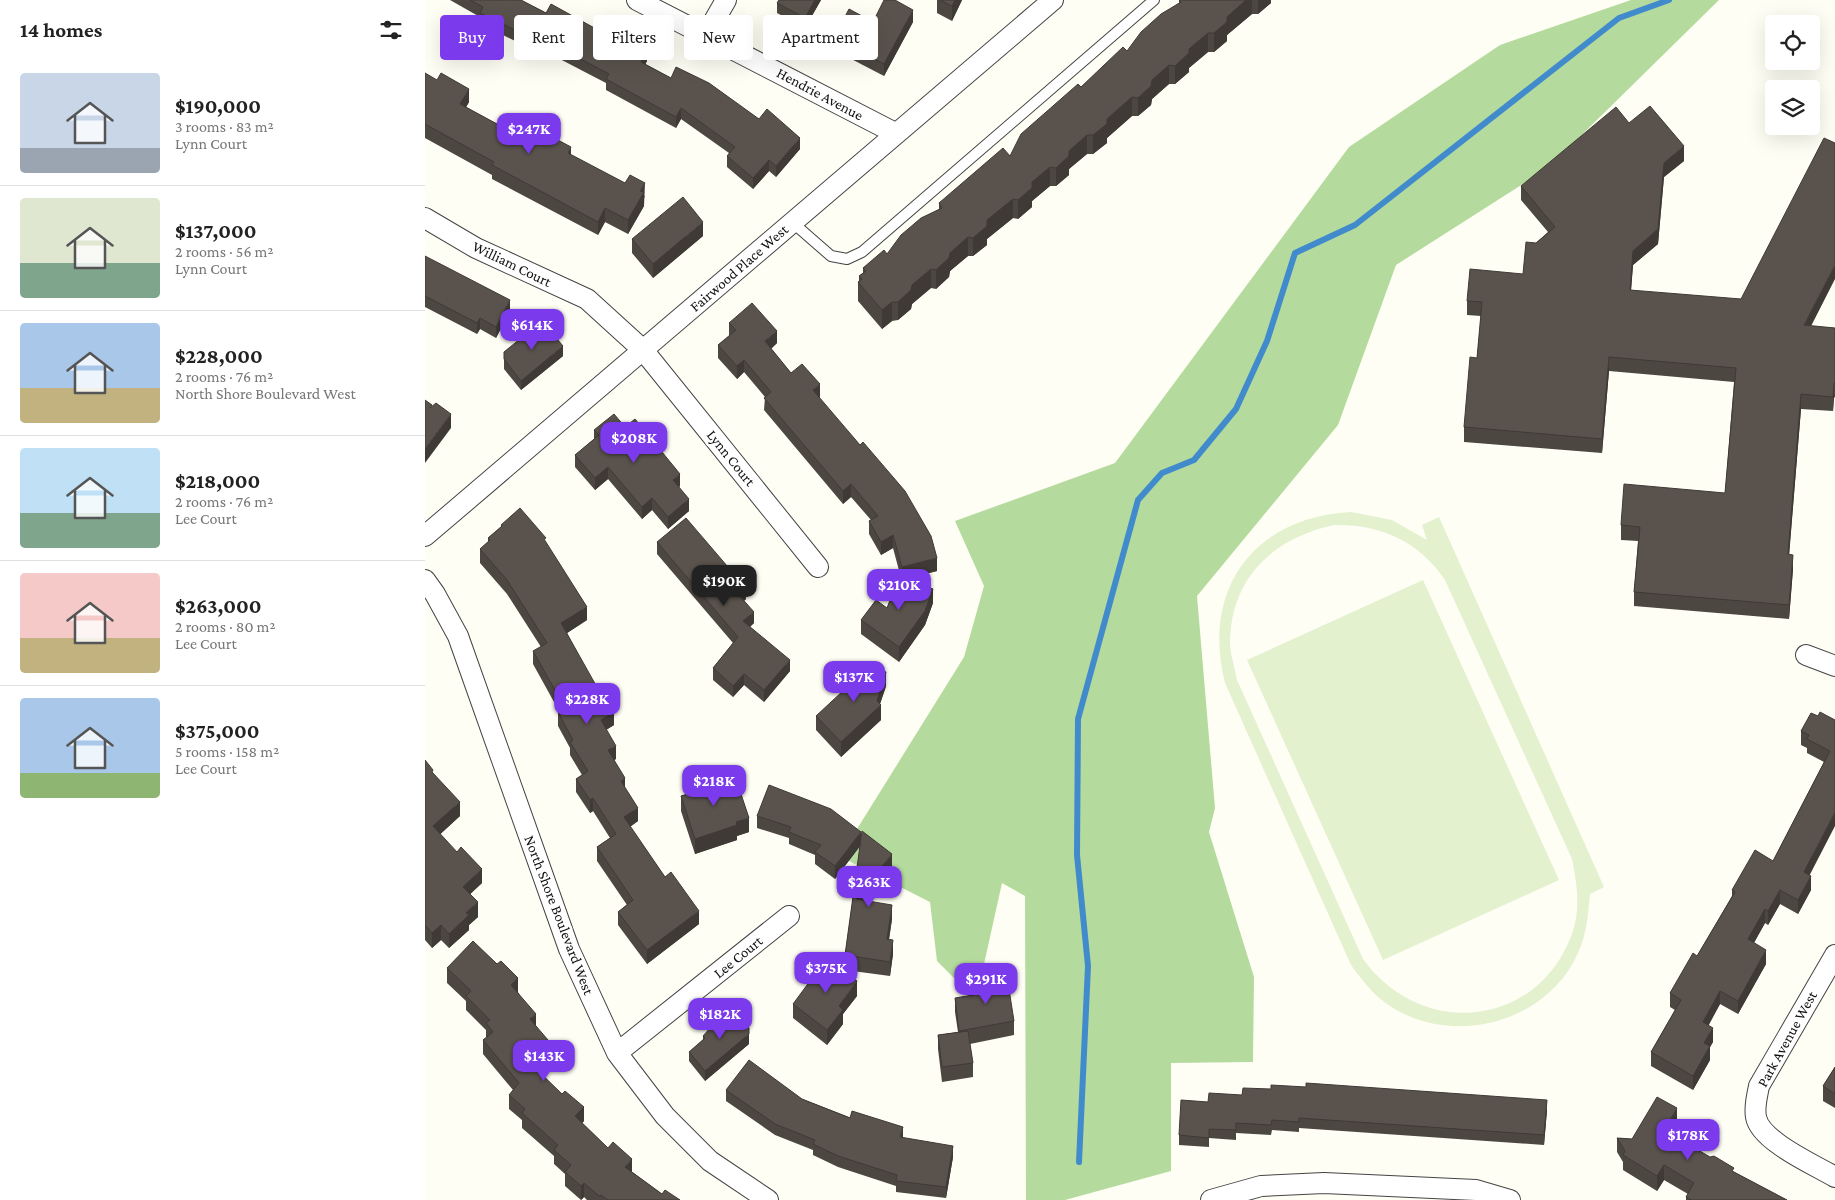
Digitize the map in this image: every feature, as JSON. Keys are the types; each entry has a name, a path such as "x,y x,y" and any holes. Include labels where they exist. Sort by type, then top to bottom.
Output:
{"street":[{"name":"Hendrie Avenue","path":"637,0 684,24"},
{"path":"718,15 726,0"},
{"name":"Fairwood Place West","path":"425,536 1053,0"},
{"name":"Hendrie Avenue","path":"753,59 895,133"},
{"name":"William Court","path":"425,218 476,248 587,299 643,350"},
{"name":"Lynn Court","path":"643,350 819,567"},
{"name":"North Shore Boulevard West","path":"425,580 435,594 458,636 569,949 617,1053 665,1116 710,1161 768,1200"},
{"path":"1806,655 1835,666"},
{"name":"Lee Court","path":"617,1053 789,916"},
{"name":"Park Avenue West","path":"1835,954 1759,1086 1755,1103 1756,1119 1763,1131 1774,1141 1835,1176"},
{"path":"1211,1200 1261,1186 1324,1182 1475,1190 1510,1200"}],"lane":[{"path":"792,222 831,256 847,259 863,252 1154,0"}],"green space":[{"path":"1631,0 1719,0 1548,168 1396,265 1338,425 1197,596 1215,808 1209,832 1254,977 1253,1062 1171,1063 1171,1171 1065,1200 1026,1200 1025,896 1002,883 976,1000 937,961 930,902 849,861 857,829 964,657 984,586 955,521 1115,463 1349,147 1500,45"},
{"path":"1351,512 1392,520 1427,540 1422,525 1439,517 1604,887 1590,894 1587,924 1583,939 1578,953 1562,979 1542,999 1517,1014 1489,1023 1460,1026 1431,1023 1403,1013 1378,997 1367,986 1351,965 1225,683 1220,649 1221,617 1229,589 1243,564 1262,544 1287,528 1317,517","holes":["1334,525 1351,525 1382,532 1411,545 1435,566 1445,580 1572,859 1577,887 1577,915 1572,934 1555,966 1533,989 1506,1005 1476,1012 1445,1011 1415,1002 1387,985 1363,959 1237,680 1230,647 1232,619 1238,598 1248,580 1260,564 1275,551 1293,540 1312,531"]},
{"path":"1423,580 1559,880 1383,960 1247,660"}],"building":[{"path":"470,0 521,0 546,13 551,4 571,15 514,15 514,30 504,25 504,15 484,15 480,13 483,7"},
{"path":"779,0 815,0 807,15 799,15 777,3"},
{"path":"884,0 895,0 913,10 884,64 876,60 878,60 876,15"},
{"path":"940,0 955,0 952,6"},
{"path":"1179,0 1246,0 1227,17 1227,22 1214,33 1208,33 1189,49 1189,53 1175,66 1169,65 1152,80 1151,86 1138,98 1132,97 1107,119 1107,124 1093,135 1087,135 1069,151 1069,156 1056,168 1050,167 1032,182 1032,188 1018,200 1013,199 987,220 987,226 973,238 968,237 950,253 949,258 936,270 931,269 912,285 911,290 898,302 892,302 882,310 858,282 862,279 859,276 866,271 863,268 884,250 887,254 901,235 921,218 942,208 939,203 1003,148 1010,156 1021,134 1078,84 1081,87 1123,47 1127,51 1141,32 1161,14 1181,2"},
{"path":"849,9 860,15 846,15"},
{"path":"583,22 593,27 593,60 642,60 641,62 671,78 676,67 709,83 759,119 767,109 800,138 776,166 769,160 753,178 727,156 735,147 681,108 676,117 606,79 609,74 582,60"},
{"path":"425,73 437,80 441,73 469,89 460,104 510,131 515,121 541,135 543,132 571,147 568,153 625,183 630,175 645,183 640,191 644,192 628,220 605,208 598,222 492,165 494,162 425,124"},
{"path":"1650,106 1684,146 1664,163 1658,229 1633,251 1630,290 1741,299 1824,138 1835,143 1835,265 1804,325 1835,328 1835,383 1833,397 1801,394 1788,554 1793,555 1789,605 1634,592 1640,527 1621,525 1624,484 1725,493 1736,368 1609,357 1602,439 1464,427 1470,357 1477,358 1482,302 1467,301 1470,269 1523,274 1526,242 1536,243 1555,227 1521,186 1616,107 1629,123"},
{"path":"683,197 703,222 653,264 632,239"},
{"path":"425,256 510,300 496,327 480,318 477,323 425,296"},
{"path":"752,303 777,331 765,341 791,373 802,364 820,384 813,390 860,445 863,442 905,491 931,536 937,558 902,567 893,535 881,542 869,521 878,516 851,484 843,491 764,398 771,392 744,360 737,366 718,345 736,330 729,323"},
{"path":"542,321 563,346 521,381 504,359 504,352"},
{"path":"425,400 432,405 430,408 436,403 451,414 425,449"},
{"path":"614,414 625,427 635,419 680,474 673,480 689,499 668,517 652,498 642,507 608,467 595,478 575,455 599,435 594,430"},
{"path":"520,508 546,538 544,539 587,607 561,623 598,689 600,688 614,712 601,720 616,746 608,750 625,778 621,781 638,808 624,817 665,877 671,872 699,911 647,950 618,912 633,900 597,847 616,834 593,798 590,800 576,779 588,771 570,742 573,740 558,712 565,708 533,651 547,643 507,580 480,549 490,540 488,538"},
{"path":"686,518 746,588 738,594 754,612 743,621 790,660 764,690 744,674 733,686 713,668 738,637 657,542"},
{"path":"899,577 933,589 925,611 899,647 861,620 876,600 887,608"},
{"path":"862,664 886,672 877,701 881,705 841,742 816,716 859,676"},
{"path":"1820,712 1835,720 1835,812 1804,872 1811,876 1798,900 1780,890 1768,911 1765,909 1748,939 1766,950 1738,1001 1720,991 1703,1022 1713,1028 1704,1043 1710,1046 1693,1076 1651,1052 1681,1000 1670,993 1693,953 1697,956 1735,892 1732,890 1755,850 1773,861 1830,751 1807,739 1809,735 1801,731 1811,713 1818,716"},
{"path":"425,760 433,770 432,772 460,802 433,826 457,852 461,847 482,869 463,887 478,902 466,913 469,915 449,934 441,925 432,933 425,925"},
{"path":"719,773 724,787 737,782 749,818 736,822 737,825 695,839 681,796 701,790 698,780"},
{"path":"769,785 831,809 861,832 835,866 815,852 821,845 789,832 791,827 757,816"},
{"path":"862,831 892,854 856,899 892,905 887,939 893,940 890,962 845,955"},
{"path":"473,941 497,964 501,961 518,978 511,985 536,1014 530,1019 548,1040 526,1059 562,1094 565,1091 584,1107 575,1116 608,1148 613,1142 632,1159 625,1167 662,1194 665,1190 680,1200 608,1200 601,1195 599,1196 584,1183 581,1186 565,1172 571,1165 554,1150 558,1145 522,1113 525,1109 509,1095 519,1083 483,1040 493,1032 486,1023 490,1020 466,996 471,991 447,968"},
{"path":"827,958 857,981 839,1006 843,1010 827,1030 793,1004"},
{"path":"1006,970 1014,1021 959,1031 955,998 991,992 988,974"},
{"path":"733,1009 749,1028 749,1034 705,1071 689,1052 705,1038 703,1036 711,1027"},
{"path":"968,1031 973,1063 942,1067 938,1035"},
{"path":"749,1060 802,1099 850,1118 852,1111 903,1127 900,1137 953,1146 946,1187 896,1181 897,1175 838,1156 813,1144 815,1140 775,1124 726,1090"},
{"path":"1835,1067 1835,1094 1823,1086"},
{"path":"1306,1083 1547,1100 1544,1135 1299,1118 1299,1122 1272,1120 1271,1125 1236,1123 1236,1130 1209,1129 1209,1138 1179,1135 1181,1100 1208,1102 1209,1093 1242,1095 1243,1088 1271,1089 1271,1085 1306,1087"},
{"path":"1657,1097 1677,1108 1664,1130 1710,1157 1714,1156 1734,1168 1732,1171 1787,1200 1691,1200 1686,1197 1694,1183 1664,1165 1657,1176 1623,1155 1625,1151 1617,1138 1632,1139"}],"waterway":[{"path":"1079,1162 1088,966 1077,855 1078,719 1138,500 1162,473 1194,460 1236,409 1267,341 1295,253 1355,225 1619,18 1669,0"}]}
